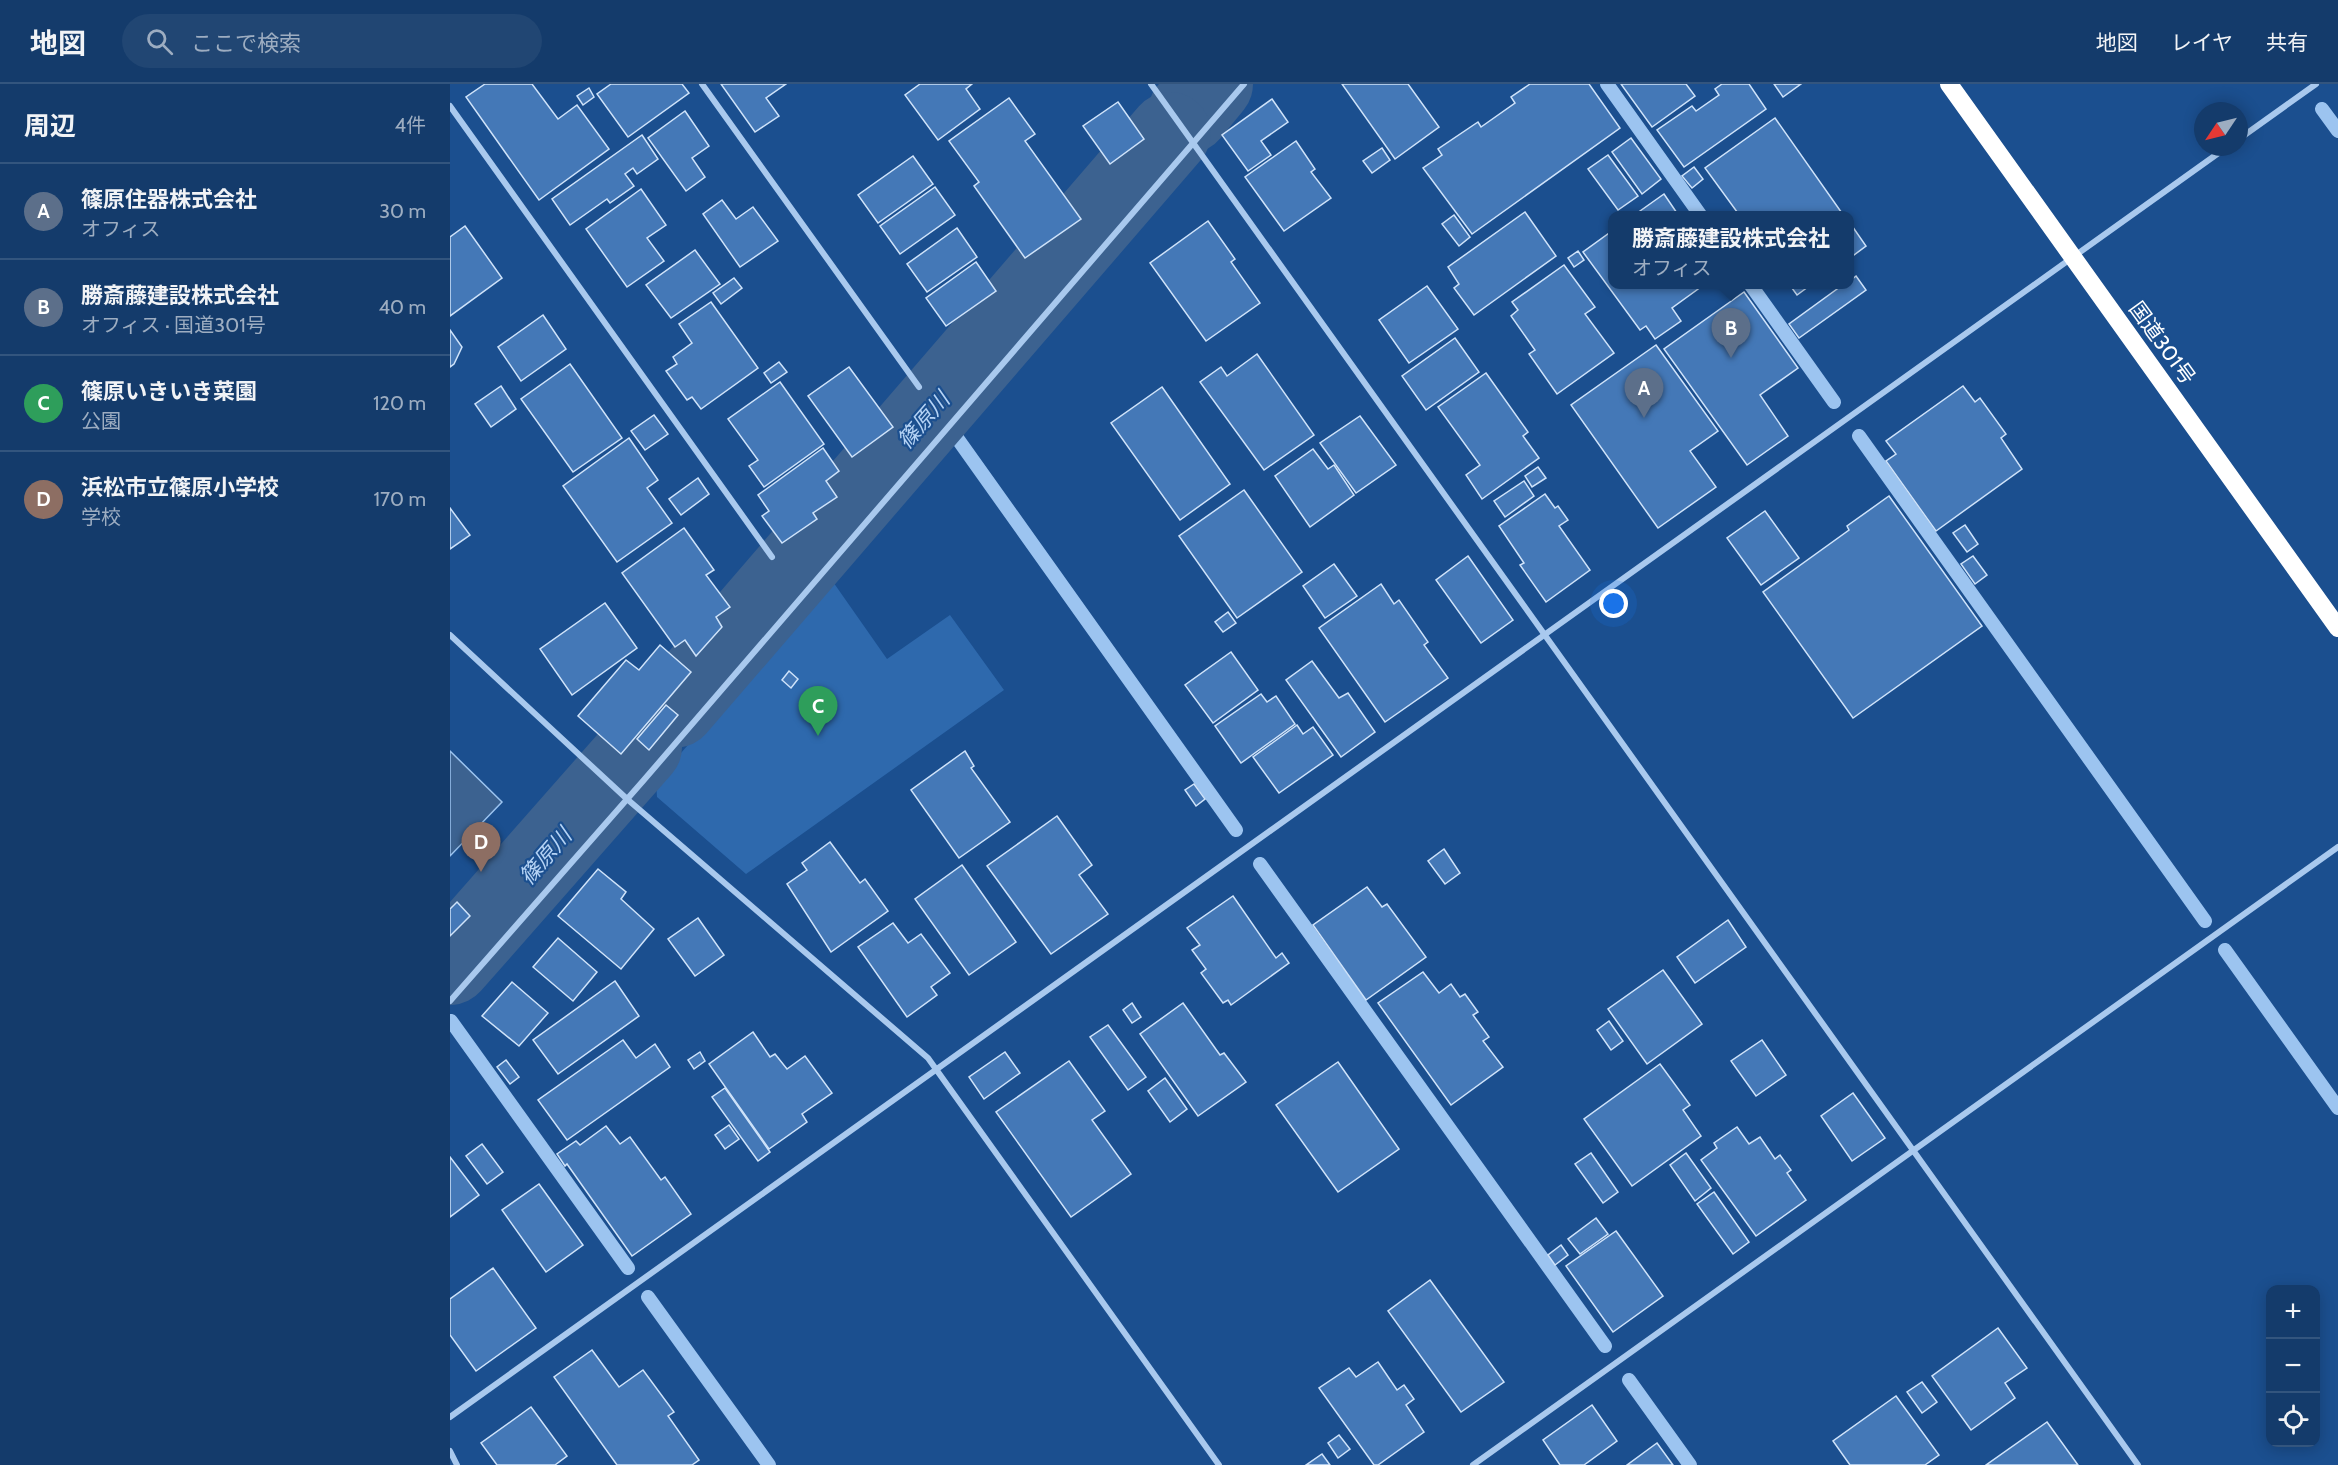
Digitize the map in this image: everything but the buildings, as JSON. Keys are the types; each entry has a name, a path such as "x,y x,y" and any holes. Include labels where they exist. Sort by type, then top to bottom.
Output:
{"highway":[{"name":"国道301号","path":"1949,84 2338,628"}],"street":[{"path":"702,84 919,387"},
{"path":"1152,84 2138,1465"},
{"path":"450,1002 1244,84"},
{"path":"2248,133 2316,84"},
{"path":"450,106 772,557"},
{"path":"450,1417 2215,156"},
{"path":"450,635 627,799 919,1050 936,1070 1219,1465"},
{"path":"1473,1465 2338,847"},
{"path":"450,1451 457,1465"}],"shaded area":[{"path":"831,579 887,659 950,615 1004,690 746,874 657,797 656,782"},
{"path":"450,751 502,802 450,856"}],"waterway":[{"name":"篠原川","path":"1189,112 1212,84"},
{"path":"1607,84 1697,211"},
{"path":"2322,109 2338,131"},
{"name":"篠原川","path":"675,707 1170,133"},
{"path":"1754,289 1834,402"},
{"path":"934,407 940,416"},
{"path":"1859,436 2205,921"},
{"path":"957,438 1236,830"},
{"name":"篠原川","path":"450,964 641,747"},
{"path":"1260,864 1605,1346"},
{"path":"2225,950 2338,1108"},
{"path":"451,1021 628,1268"},
{"path":"648,1297 769,1465"},
{"path":"1629,1380 1690,1465"}],"place":[{"name":"勝斎藤建設株式会社","path":"1731,358"},
{"name":"篠原住器株式会社","path":"1644,418"},
{"name":"篠原いきいき菜園","path":"818,736"},
{"name":"浜松市立篠原小学校","path":"481,872"}]}
